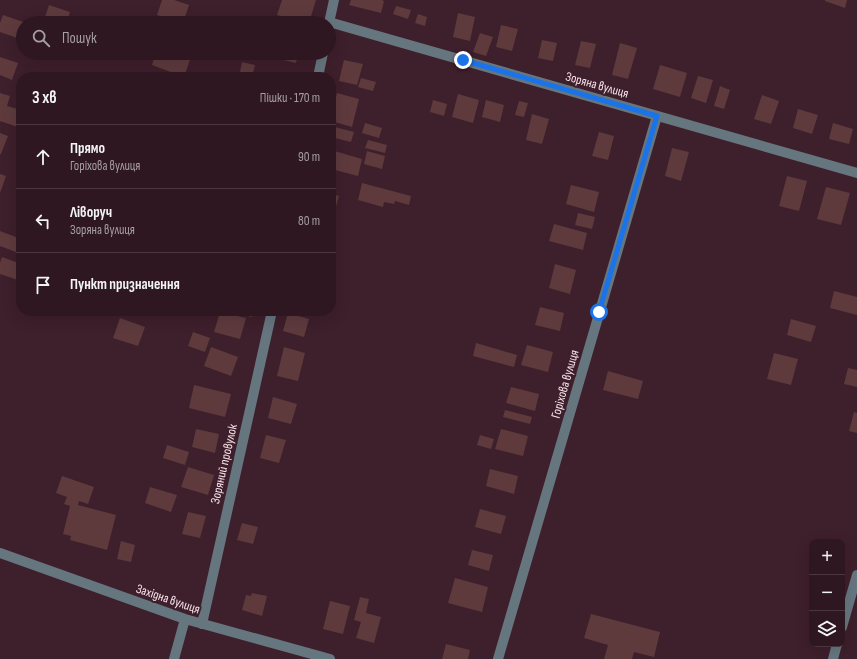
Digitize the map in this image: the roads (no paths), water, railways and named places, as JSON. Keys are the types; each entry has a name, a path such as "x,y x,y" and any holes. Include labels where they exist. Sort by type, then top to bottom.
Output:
{"street":[{"path":"330,16 334,0"},
{"name":"Зоряна вулиця","path":"336,24 857,173"},
{"path":"319,72 322,60"},
{"name":"Горіхова вулиця","path":"498,659 657,116"},
{"name":"Зоряний провулок","path":"202,624 271,316"},
{"name":"Західна вулиця","path":"0,553 185,619 330,659"},
{"path":"845,617 857,575"},
{"path":"174,659 185,619"},
{"path":"833,659 836,647"}]}
